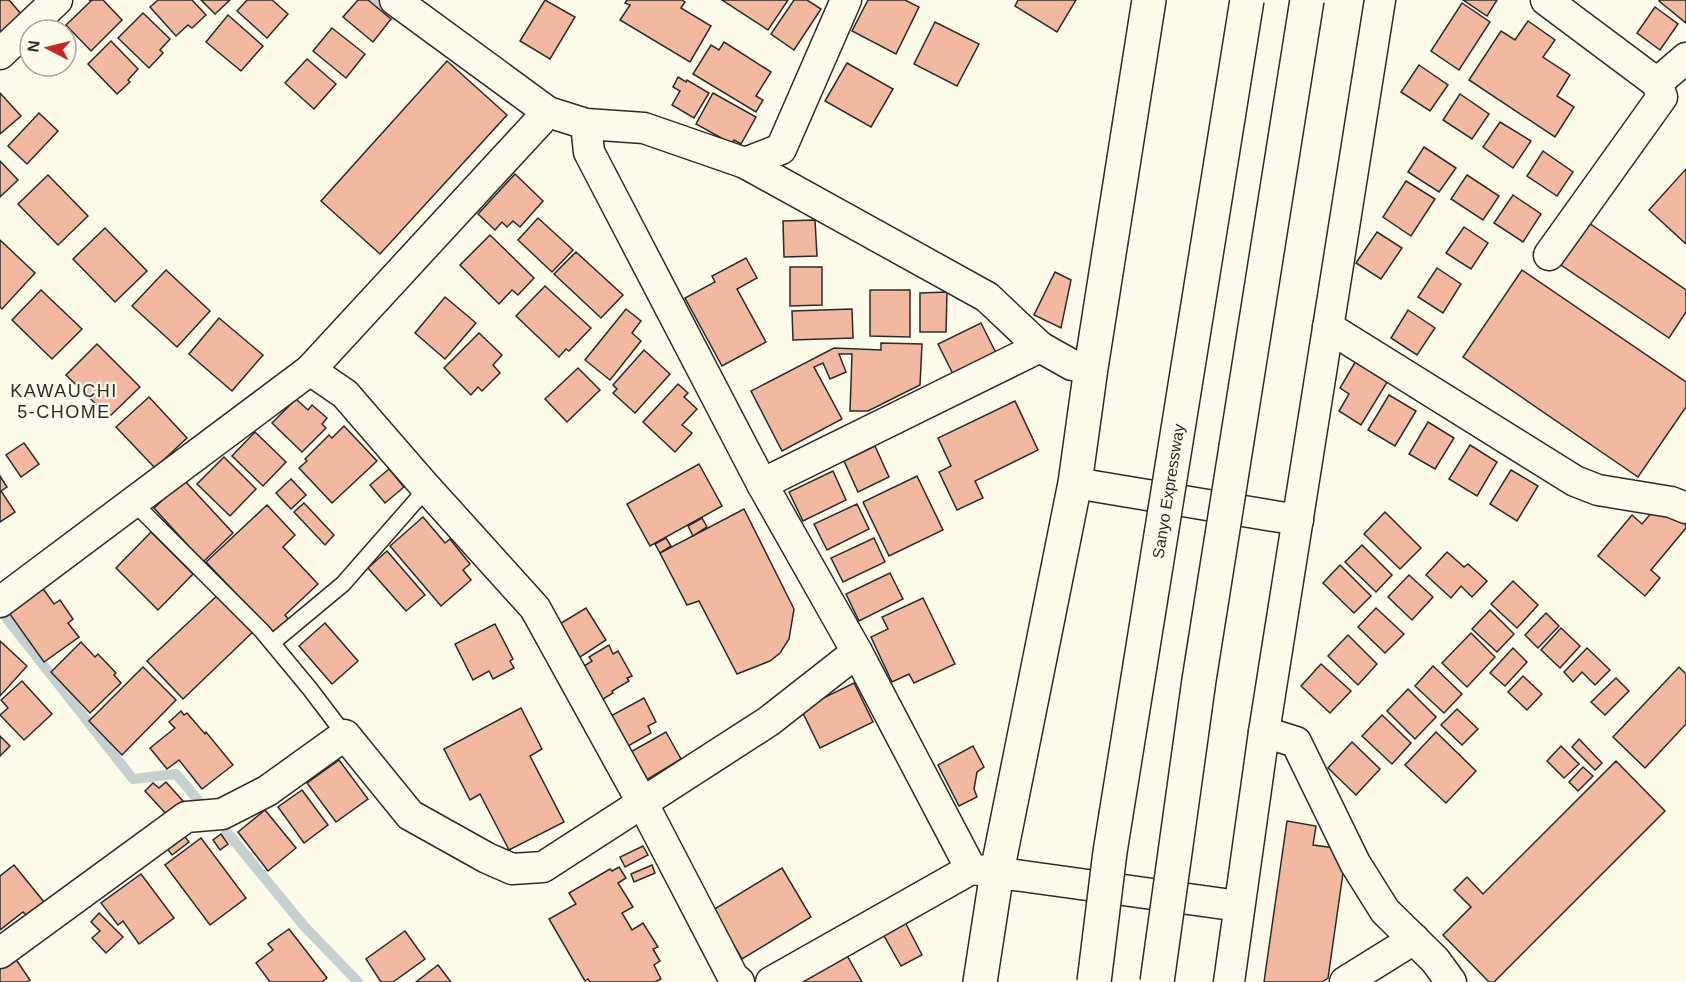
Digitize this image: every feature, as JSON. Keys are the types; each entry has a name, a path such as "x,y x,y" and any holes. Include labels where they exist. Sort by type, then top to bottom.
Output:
{"main road":[{"path":"980,982 984,871 1075,483 1149,0"},
{"name":"Sanyo Expressway","path":"1094,982 1110,852 1246,0"},
{"path":"1157,982 1199,680 1307,0"}],"street":[{"path":"0,54 57,0"},
{"path":"394,0 548,112 585,123 644,128 745,163 987,297 1040,347 1072,365 1091,368"},
{"path":"745,163 781,148 846,0"},
{"path":"1229,982 1264,732 1380,0"},
{"path":"1546,0 1657,83 1662,97 1550,255"},
{"path":"1657,83 1686,58"},
{"path":"0,602 310,369 548,112"},
{"path":"585,123 590,152 762,484 984,871"},
{"path":"1328,327 1575,481 1598,490 1671,502 1686,508"},
{"path":"762,484 1040,347"},
{"path":"310,369 345,394 535,608 642,802 733,977 739,982"},
{"path":"1075,483 1298,520"},
{"path":"0,952 186,817 222,814 267,791 345,735 410,815 487,858 512,869 543,867 769,721 857,652"},
{"path":"1264,732 1296,742 1354,863 1385,911 1435,960 1450,982"},
{"path":"771,982 984,871 1239,906"},
{"path":"1345,982 1414,939"}],"lane":[{"path":"272,643 343,584 427,488"},
{"path":"133,502 262,631 345,735"}],"building":[{"path":"0,0 9,0 22,15 0,33"},
{"path":"89,0 103,0 122,20 91,51 78,37 78,18 73,18 91,1"},
{"path":"158,0 192,0 206,15 192,28 188,25 176,36 150,7"},
{"path":"201,0 230,0 215,14"},
{"path":"247,0 272,0 288,14 267,38 237,11"},
{"path":"358,0 368,0 391,19 373,42 343,17"},
{"path":"545,0 575,17 550,59 520,41"},
{"path":"627,0 682,0 685,2 681,8 711,26 690,62 620,20 630,5 625,3"},
{"path":"722,0 788,0 768,30"},
{"path":"794,0 807,0 821,9 794,50 771,34"},
{"path":"868,0 905,0 919,7 896,54 852,31"},
{"path":"1018,0 1076,0 1057,32 1015,6"},
{"path":"1463,0 1497,0 1487,16"},
{"path":"1686,0 1686,23 1659,1"},
{"path":"1462,3 1490,22 1459,70 1431,51"},
{"path":"1655,7 1678,24 1660,50 1637,33"},
{"path":"143,13 170,39 160,50 163,53 149,68 118,38"},
{"path":"228,15 263,46 241,71 206,42"},
{"path":"1528,21 1555,40 1543,57 1570,75 1557,96 1574,107 1555,137 1469,80 1501,31 1515,40"},
{"path":"935,22 979,44 957,86 914,64"},
{"path":"332,28 365,54 346,78 313,51"},
{"path":"111,41 138,69 128,80 130,82 117,94 88,64"},
{"path":"724,42 771,72 756,96 763,100 756,112 693,74 711,45 719,50"},
{"path":"307,59 336,84 314,109 285,83"},
{"path":"447,61 507,115 380,254 321,201"},
{"path":"847,63 893,89 871,127 825,101"},
{"path":"1419,65 1448,85 1430,111 1401,92"},
{"path":"678,77 709,93 694,118 672,105 680,91 673,87"},
{"path":"0,93 21,116 0,134"},
{"path":"713,93 756,117 741,144 734,140 732,144 696,124"},
{"path":"1460,94 1489,114 1472,139 1443,120"},
{"path":"39,113 58,131 27,164 8,146"},
{"path":"1500,122 1531,141 1513,168 1483,147"},
{"path":"1424,147 1456,168 1439,192 1408,172"},
{"path":"1543,151 1573,172 1557,196 1527,176"},
{"path":"0,161 18,180 0,197"},
{"path":"1686,169 1686,244 1649,210"},
{"path":"515,174 543,201 520,227 513,221 507,227 502,222 495,230 478,214"},
{"path":"48,175 88,216 58,245 18,204"},
{"path":"1467,175 1499,196 1483,220 1451,199"},
{"path":"1406,181 1435,199 1411,236 1383,217"},
{"path":"1513,195 1541,214 1523,242 1494,223"},
{"path":"538,218 573,250 552,272 518,240"},
{"path":"815,220 817,256 784,257 783,221"},
{"path":"1589,223 1686,290 1686,312 1669,338 1561,265"},
{"path":"1464,227 1488,243 1471,269 1446,253"},
{"path":"105,228 147,271 115,302 73,259"},
{"path":"1377,232 1402,248 1381,279 1356,263"},
{"path":"490,235 534,278 518,295 512,290 499,304 460,265"},
{"path":"0,240 35,273 2,309 0,307"},
{"path":"576,252 623,295 601,318 554,274"},
{"path":"746,258 757,278 737,289 766,342 722,366 685,298 715,282 712,276"},
{"path":"790,267 822,267 822,305 790,306"},
{"path":"1437,268 1461,284 1443,313 1418,297"},
{"path":"166,270 210,311 177,347 132,306"},
{"path":"1522,270 1686,382 1686,407 1638,477 1463,357"},
{"path":"1055,272 1071,280 1061,328 1034,315"},
{"path":"545,286 591,328 569,351 566,349 559,357 516,316"},
{"path":"41,290 82,329 52,359 12,320"},
{"path":"870,290 910,290 910,337 870,336"},
{"path":"947,292 946,332 920,332 920,293"},
{"path":"445,297 476,323 445,359 415,333"},
{"path":"626,309 641,321 632,333 641,341 610,380 585,360"},
{"path":"852,309 853,338 793,340 792,311"},
{"path":"1408,310 1435,328 1417,355 1391,338"},
{"path":"219,318 263,355 232,391 189,354"},
{"path":"981,323 996,353 953,374 938,344"},
{"path":"479,333 502,355 493,365 500,373 482,391 478,387 471,395 444,368"},
{"path":"881,343 922,344 920,385 868,411 850,411 852,354 839,354 846,372 830,379 823,363 814,367 842,419 782,451 751,391 834,348 881,350"},
{"path":"97,344 140,387 109,417 66,375"},
{"path":"644,350 670,374 635,413 613,393 617,389 613,385"},
{"path":"1357,359 1389,379 1361,425 1339,411 1349,394 1340,388"},
{"path":"578,368 600,390 567,422 545,399"},
{"path":"678,384 688,393 684,397 697,409 682,425 692,433 675,452 643,422"},
{"path":"1389,395 1416,411 1395,446 1368,430"},
{"path":"149,397 187,438 155,468 116,427"},
{"path":"296,399 308,410 312,405 327,418 322,424 326,428 302,452 272,423"},
{"path":"1015,401 1038,450 975,481 983,498 957,510 939,472 951,466 938,438"},
{"path":"1428,422 1454,438 1435,469 1409,454"},
{"path":"344,426 377,461 332,503 299,468 329,435 332,438"},
{"path":"255,432 286,462 263,486 232,456"},
{"path":"24,443 39,464 21,477 6,455"},
{"path":"1470,445 1497,462 1477,496 1449,479"},
{"path":"875,446 889,477 858,492 844,461"},
{"path":"224,457 256,489 230,516 197,484"},
{"path":"699,464 722,506 650,546 627,504"},
{"path":"389,469 404,487 385,503 370,485"},
{"path":"1511,470 1538,486 1517,521 1490,504"},
{"path":"833,471 846,500 803,521 789,492"},
{"path":"0,476 7,487 1,491 15,512 0,522"},
{"path":"917,476 943,530 889,556 863,502"},
{"path":"291,479 306,495 291,509 276,493"},
{"path":"184,480 233,533 203,562 154,508"},
{"path":"304,503 334,535 325,545 294,512"},
{"path":"1660,503 1686,525 1686,528 1651,570 1660,578 1645,596 1598,556 1632,515 1642,524"},
{"path":"857,504 869,529 827,550 814,524"},
{"path":"267,505 295,535 283,547 318,584 285,615 290,621 275,635 206,562"},
{"path":"744,509 794,609 789,639 780,653 770,661 737,674 699,601 687,605 660,553"},
{"path":"1385,512 1421,548 1400,569 1364,534"},
{"path":"423,517 445,543 450,539 470,564 463,570 471,580 441,606 390,546"},
{"path":"702,518 707,527 693,536 688,526"},
{"path":"151,532 193,574 158,610 116,568"},
{"path":"666,538 671,546 660,553 655,544"},
{"path":"874,538 885,562 843,582 831,558"},
{"path":"1362,545 1392,575 1376,592 1345,562"},
{"path":"387,551 425,595 406,611 368,568"},
{"path":"1447,552 1464,567 1468,564 1487,581 1472,597 1461,586 1451,598 1426,575"},
{"path":"1340,565 1371,596 1354,613 1323,583"},
{"path":"890,573 903,599 859,621 846,594"},
{"path":"1409,575 1433,597 1412,620 1388,597"},
{"path":"1513,581 1538,605 1517,628 1491,604"},
{"path":"41,586 54,604 60,600 73,619 68,623 79,637 44,662 7,610"},
{"path":"220,593 255,630 183,699 147,661"},
{"path":"923,598 955,664 914,683 909,674 892,682 871,637 888,629 882,617"},
{"path":"586,608 606,640 574,661 553,628"},
{"path":"1376,608 1404,634 1385,653 1358,627"},
{"path":"1490,610 1514,634 1497,652 1472,629"},
{"path":"1546,613 1559,626 1538,648 1525,635"},
{"path":"325,623 358,661 332,684 299,646"},
{"path":"495,624 513,659 510,661 514,668 493,679 489,671 473,680 455,644"},
{"path":"1561,628 1580,646 1560,668 1541,650"},
{"path":"1471,633 1495,657 1467,687 1442,663"},
{"path":"1348,635 1377,664 1358,685 1328,656"},
{"path":"0,641 27,666 0,696"},
{"path":"81,642 95,657 98,654 116,673 114,675 121,683 90,713 51,672"},
{"path":"609,645 613,654 618,651 632,676 627,678 629,681 600,701 581,668 592,661 589,657"},
{"path":"1513,648 1527,662 1505,686 1490,673"},
{"path":"1587,648 1610,670 1595,685 1582,672 1573,682 1564,672"},
{"path":"1321,664 1351,691 1330,713 1301,686"},
{"path":"1433,666 1462,694 1444,713 1415,686"},
{"path":"143,667 176,700 122,755 89,721"},
{"path":"1679,667 1686,674 1686,724 1645,768 1613,737"},
{"path":"1523,676 1542,694 1527,710 1508,692"},
{"path":"1616,678 1629,691 1605,715 1591,702"},
{"path":"22,681 52,714 24,740 0,715 8,708 1,700"},
{"path":"854,683 873,722 820,748 801,709"},
{"path":"1408,689 1436,717 1415,739 1387,711"},
{"path":"644,698 656,722 648,726 651,733 623,749 607,718"},
{"path":"521,708 542,749 530,756 564,822 509,850 480,794 470,800 444,749"},
{"path":"1457,709 1478,729 1462,745 1441,725"},
{"path":"181,711 184,715 187,713 205,734 206,732 233,765 202,789 179,760 167,769 150,748 175,728 169,722"},
{"path":"1382,715 1411,743 1392,764 1362,736"},
{"path":"666,732 681,759 643,782 627,754"},
{"path":"1436,732 1476,771 1446,803 1405,765"},
{"path":"0,736 10,746 0,756"},
{"path":"1579,739 1602,763 1595,770 1572,747"},
{"path":"1352,742 1380,769 1356,795 1328,768"},
{"path":"973,746 984,767 977,772 974,789 977,797 959,806 938,765"},
{"path":"1561,746 1579,764 1564,778 1547,761"},
{"path":"339,760 368,799 336,822 307,783"},
{"path":"1616,761 1665,811 1494,982 1489,982 1443,935 1471,907 1454,890 1467,877 1483,894"},
{"path":"1583,767 1593,776 1578,791 1569,782"},
{"path":"166,782 183,801 168,816 145,791 153,783 159,788"},
{"path":"302,790 328,825 304,843 278,807"},
{"path":"265,810 296,848 268,871 238,832"},
{"path":"1287,821 1316,826 1313,845 1335,848 1344,866 1328,978 1322,982 1264,982"},
{"path":"182,833 189,842 172,855 165,846"},
{"path":"221,834 228,844 220,850 213,840"},
{"path":"201,838 246,898 210,925 165,865"},
{"path":"643,846 648,855 625,867 620,857"},
{"path":"14,865 44,902 27,916 23,912 0,930 0,876"},
{"path":"652,865 655,873 634,882 631,874"},
{"path":"619,867 626,878 618,883 633,907 622,913 632,930 643,923 658,947 653,949 660,961 654,965 661,979 655,982 590,982 588,979 585,981 549,919 576,904 569,893 610,869 612,871"},
{"path":"782,868 811,917 742,959 713,910"},
{"path":"141,874 174,918 139,944 123,921 118,925 101,903"},
{"path":"99,913 123,937 106,953 92,938 100,931 91,922"},
{"path":"905,922 922,955 901,966 883,934"},
{"path":"289,929 327,978 322,982 270,982 256,963 273,950 268,944"},
{"path":"405,931 425,959 393,982 381,982 366,959"},
{"path":"845,952 862,982 794,982"},
{"path":"15,958 30,980 0,982 0,968"},
{"path":"438,965 451,982 416,982"}],"waterway":[{"path":"372,0 393,16"},
{"path":"7,619 133,779 176,774 204,807"},
{"path":"226,831 304,926 358,982"}],"district":[{"name":"KAWAUCHI 5-CHOME","path":"64,401"}]}
